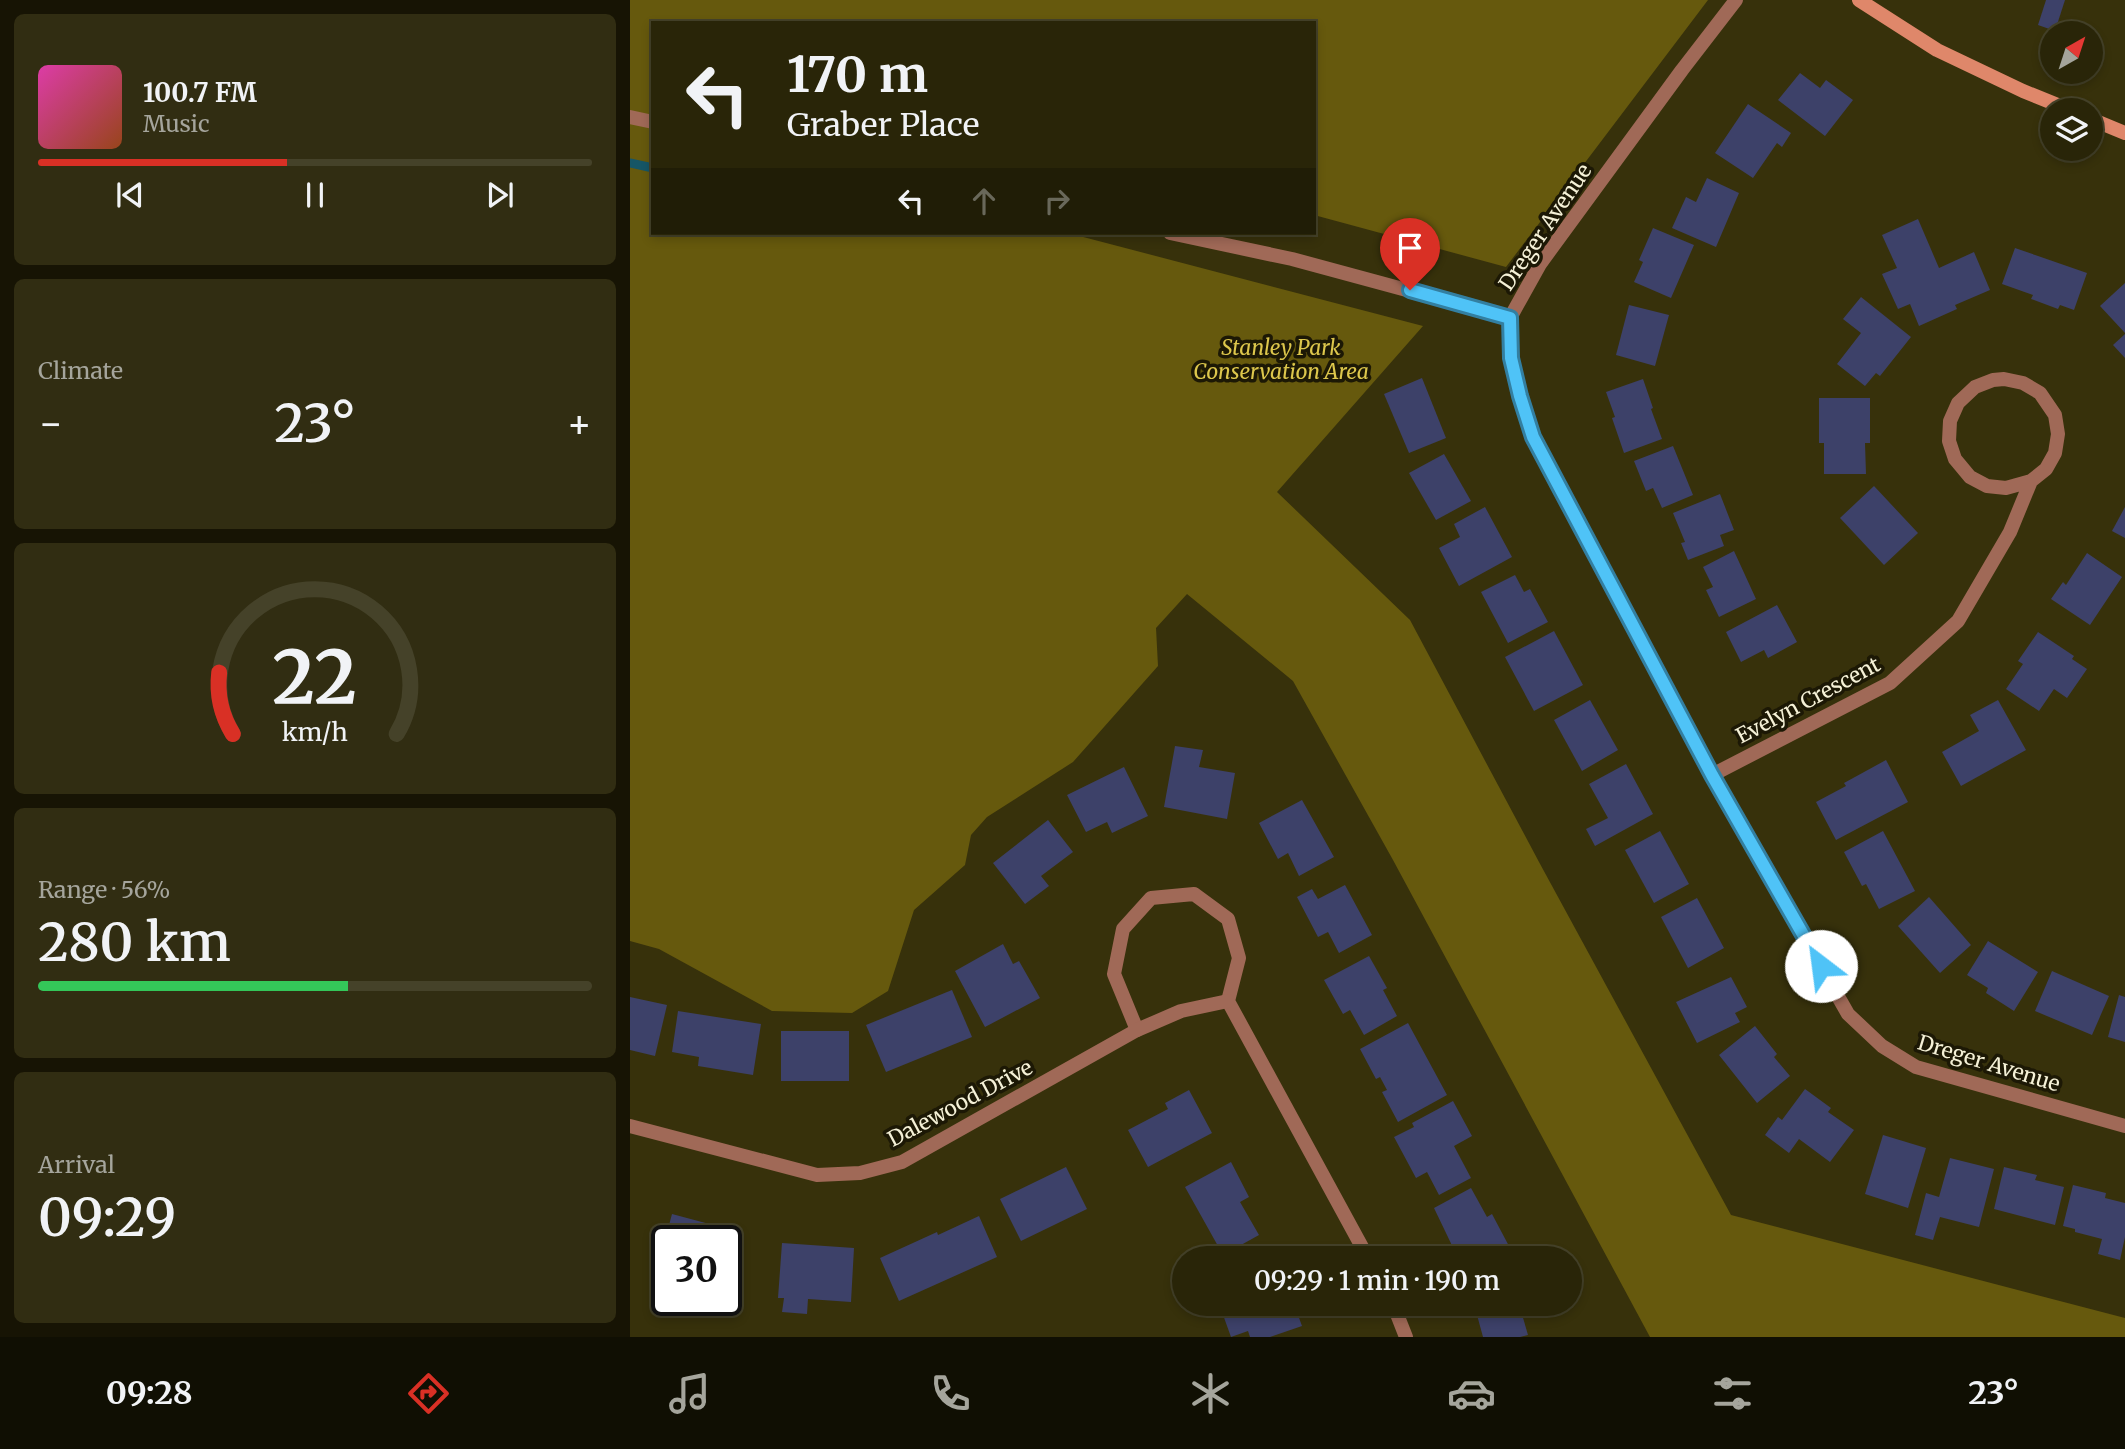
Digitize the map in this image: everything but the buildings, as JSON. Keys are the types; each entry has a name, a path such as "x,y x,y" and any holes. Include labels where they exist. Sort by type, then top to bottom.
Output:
{"main road":[{"path":"1858,0 1937,50 2040,98"},
{"path":"2103,124 2125,133"}],"street":[{"name":"Dreger Avenue","path":"1736,0 1540,264 1510,318 1511,358 1533,437 1712,775 1848,1014 1882,1046 1916,1067 2125,1126"},
{"path":"630,117 651,122"},
{"path":"1179,235 1292,259 1510,318"},
{"name":"Evelyn Crescent","path":"1712,775 1890,683 1958,621 2010,532 2031,481 2046,469 2055,453 2058,433 2055,415 2040,393 2023,383 2004,379 1975,387 1958,403 1950,421 1949,441 1955,459 1970,477 1987,486 2006,488 2031,481"},
{"path":"1137,1030 1114,974 1123,929 1151,898 1194,894 1228,919 1239,958 1228,1001 1361,1246"},
{"name":"Dalewood Drive","path":"630,1126 817,1175 860,1173 902,1161 1137,1030 1181,1011 1228,1001"},
{"path":"1398,1316 1406,1337"}],"green space":[{"name":"Stanley Park Conservation Area","path":"630,0 1708,0 1506,267 1316,216 1316,21 651,21 651,235 1076,235 1423,326 1277,492 1410,620 1731,1215 2125,1318 2125,1337 1650,1337 1393,860 1293,681 1187,594 1156,628 1158,666 1073,762 987,817 971,835 965,865 914,910 888,991 852,1013 772,1011 659,949 630,941"}],"waterway":[{"path":"630,163 651,168"}],"route":[{"path":"1410,290 1510,318 1511,358 1533,437 1712,775 1821,966"}]}
